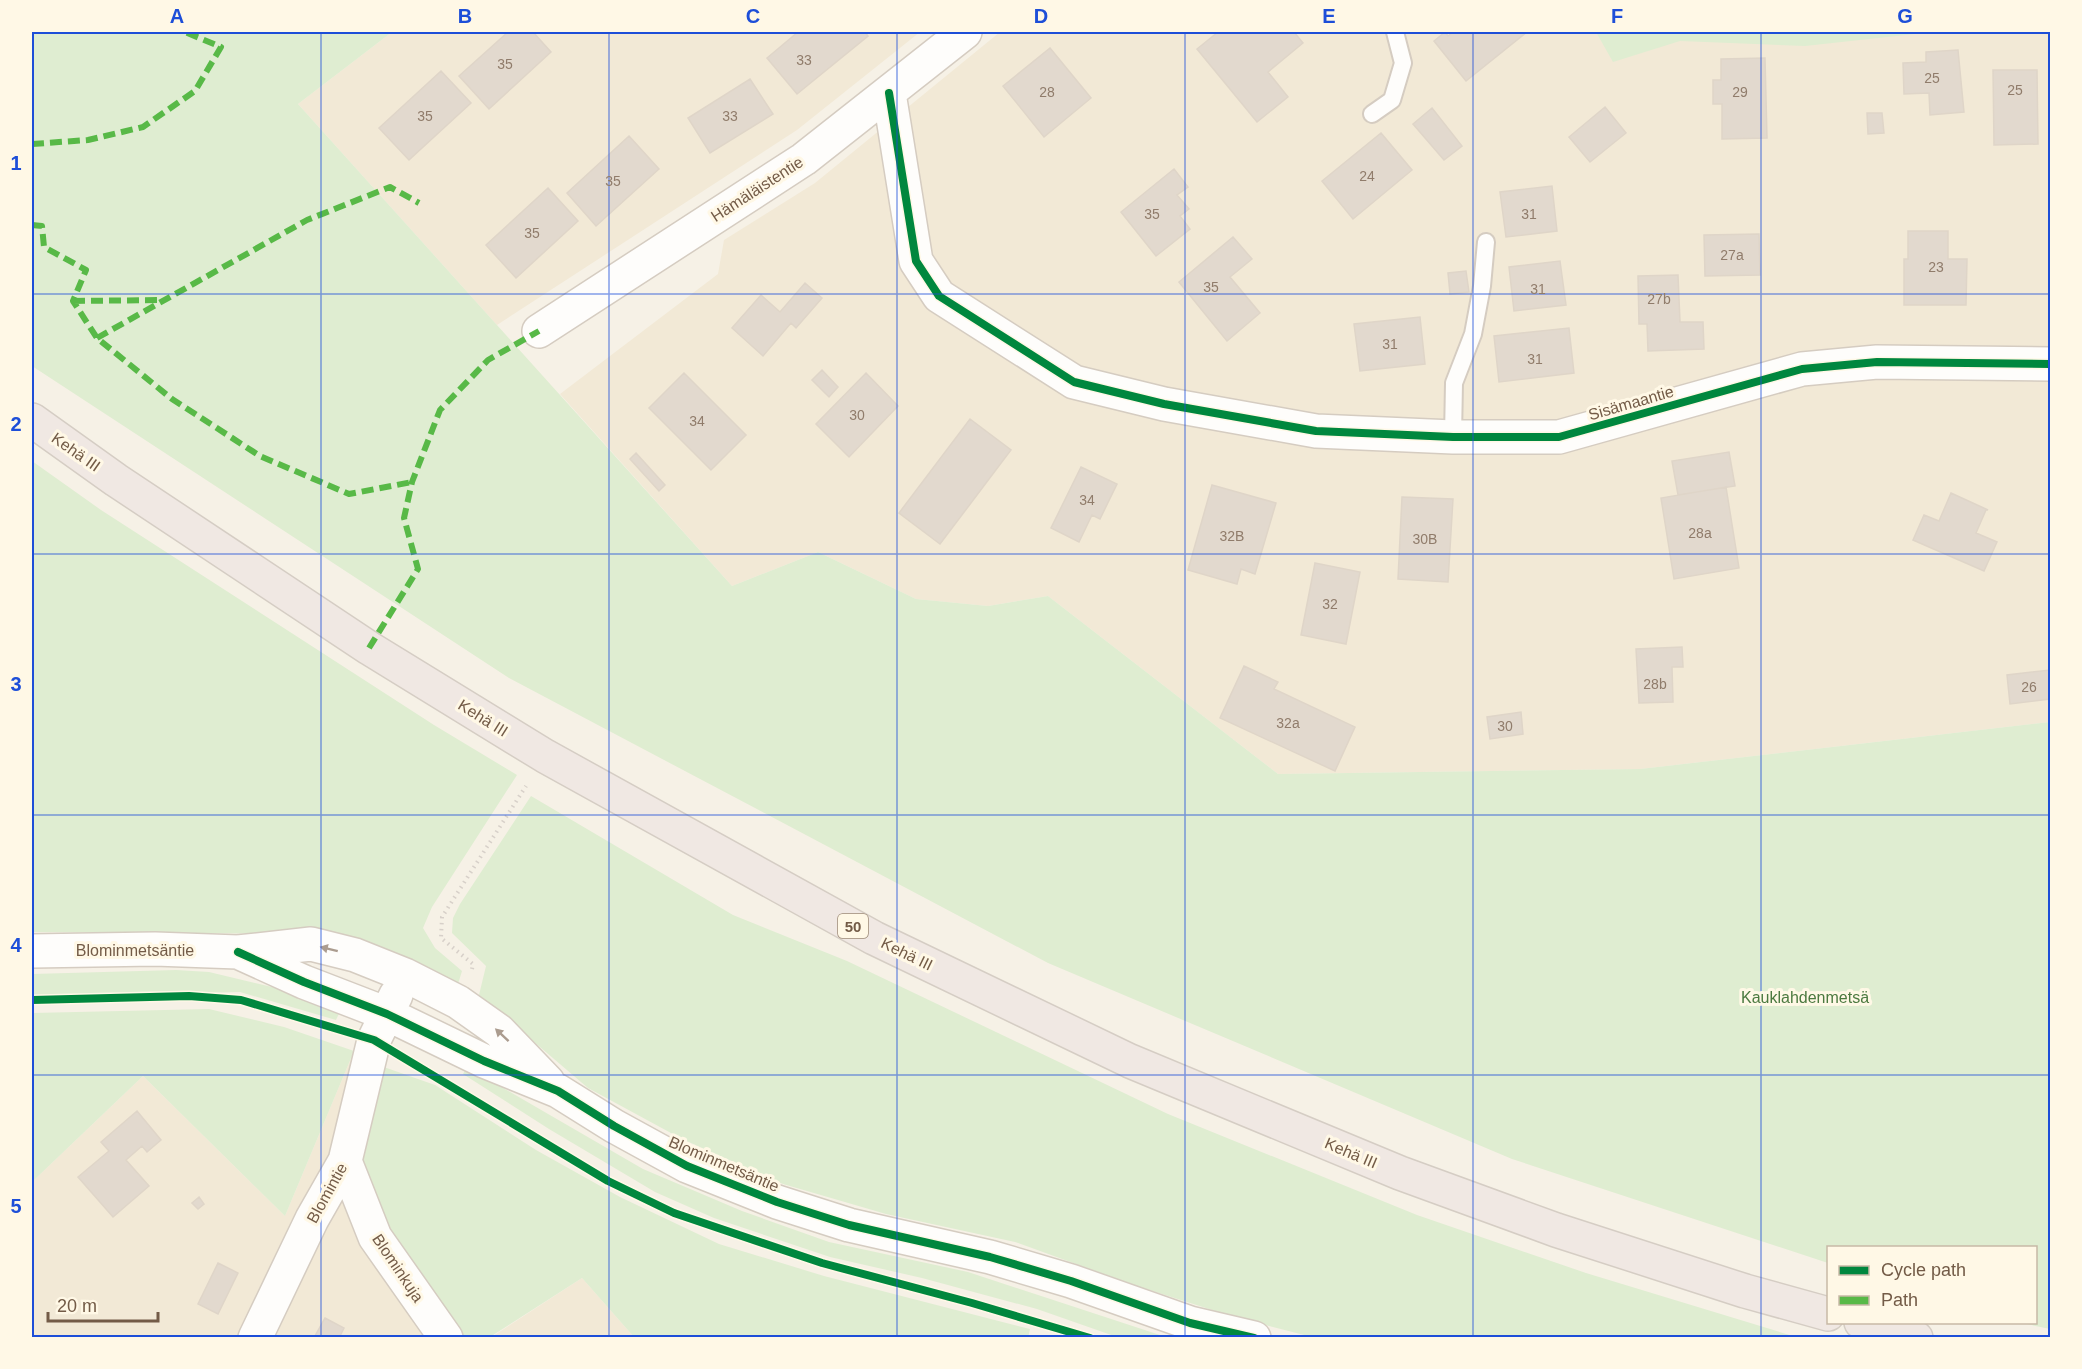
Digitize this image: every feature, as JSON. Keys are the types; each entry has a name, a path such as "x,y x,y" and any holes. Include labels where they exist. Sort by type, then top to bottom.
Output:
{"highway":[{"name":"Kehä III","path":"32,420 116,480 369,648 545,756 874,938 1130,1061 1400,1173 1556,1230 1745,1291 1827,1314"},
{"path":"1865,1324 1916,1338"}],"street":[{"name":"Hämäläistentie","path":"539,331 804,159 965,32"},
{"name":"Sisämaantie","path":"889,93 916,261 939,296 1074,382 1164,404 1316,431 1453,437 1560,437 1802,369 1877,362 2050,364"},
{"name":"Blominmetsäntie","path":"32,951 155,949 238,952 311,944 356,955 405,975 458,1002 499,1031 558,1091"},
{"name":"Blominmetsäntie","path":"238,952 304,982 387,1014 484,1061 558,1091 614,1126 687,1166 777,1202 849,1225 1010,1263 1071,1281 1204,1330 1254,1338"},
{"name":"Blomintie","path":"255,1338 312,1220 345,1161 374,1040 405,975"},
{"name":"Blominkuja","path":"345,1161 375,1236 446,1338"}],"lane":[{"path":"1372,114 1392,100 1403,63 1395,32"},
{"path":"1453,437 1454,383 1473,334 1482,286 1486,242"}],"path":[{"path":"458,1002 471,978 473,964 441,938 442,917 545,756"}],"shaded area":[{"path":"392,32 920,32 797,130 497,325 298,104"},
{"path":"1000,32 2050,32 2050,722 1640,769 1278,774 1048,596 988,606 916,599 818,552 732,586 560,394 718,274 724,240 815,183"},
{"path":"354,1051 381,1066 462,1337 32,1337 32,1182 143,1076 285,1216"},
{"path":"582,1278 634,1337 490,1338"}],"green space":[{"name":"Kauklahdenmetsä","path":"32,32 392,32 298,104 732,586 818,552 916,599 988,606 1048,596 1278,774 1640,769 2050,722 2050,1329 2027,1324 2037,1324 2037,1246 1827,1246 1827,1263 1512,1159 1048,963 509,678 32,366"},
{"path":"1596,32 1933,32 1805,46 1680,41 1613,62"},
{"path":"32,461 101,510 434,725 517,775 432,907 423,928 435,948 462,971 458,984 378,948 331,934 32,932"},
{"path":"531,796 733,915 847,961 1168,1114 1417,1215 1586,1273 1796,1337 1312,1337 1234,1317 1134,1285 1015,1242 886,1214 783,1184 682,1139 588,1088 479,995 486,966 452,933 453,918"},
{"path":"176,970 209,972 293,992 341,1009 336,1020 240,992 32,997 32,974"},
{"path":"209,1009 284,1027 354,1051 285,1216 143,1076 32,1182 32,1013"},
{"path":"381,1066 435,1085 536,1150 620,1197 719,1244 824,1276 1030,1329 1028,1338 634,1337 582,1278 490,1337 462,1337 386,1241 358,1180"},
{"path":"467,1067 643,1169 742,1211 829,1242 968,1272 1166,1337 1117,1337 1037,1309 922,1278 830,1257 714,1218 655,1192 549,1129 463,1074"}],"building":[{"path":"508,32 533,32 551,52 489,109 459,76"},
{"path":"798,32 865,32 868,36 797,94 767,58"},
{"path":"1218,32 1294,32 1303,43 1268,72 1288,97 1257,122 1197,49"},
{"path":"1445,32 1448,36 1453,32 1527,32 1466,81 1434,41"},
{"path":"1050,48 1091,98 1044,137 1003,86"},
{"path":"1958,50 1964,112 1930,115 1929,93 1904,94 1903,63 1926,62 1926,52"},
{"path":"1765,58 1767,138 1722,139 1722,104 1713,104 1713,80 1721,80 1721,59"},
{"path":"1993,70 2037,70 2038,144 1994,145"},
{"path":"441,71 471,103 409,160 379,128"},
{"path":"750,79 773,114 710,153 688,118"},
{"path":"1605,107 1626,133 1590,162 1569,137"},
{"path":"1432,108 1462,146 1444,160 1413,124"},
{"path":"1867,113 1882,113 1884,133 1868,134"},
{"path":"1381,133 1412,170 1353,219 1322,181"},
{"path":"629,136 659,169 596,226 567,193"},
{"path":"1174,169 1188,187 1177,195 1189,209 1180,216 1190,229 1156,256 1121,212"},
{"path":"1552,186 1557,231 1506,237 1500,192"},
{"path":"548,188 578,221 516,278 486,245"},
{"path":"1908,231 1948,231 1948,259 1967,259 1966,305 1904,305 1904,259 1908,259"},
{"path":"1759,234 1760,275 1705,276 1704,235"},
{"path":"1233,237 1252,259 1230,277 1260,313 1227,341 1179,282"},
{"path":"1560,261 1566,305 1514,311 1509,267"},
{"path":"1466,271 1469,292 1450,294 1448,273"},
{"path":"1678,275 1680,322 1703,322 1704,349 1648,351 1647,324 1639,324 1638,276"},
{"path":"805,283 822,298 796,328 791,323 763,356 732,328 761,295 780,312"},
{"path":"1420,317 1425,364 1360,371 1354,324"},
{"path":"1569,328 1574,373 1499,382 1494,336"},
{"path":"822,370 838,387 829,397 812,380"},
{"path":"684,373 746,435 711,470 649,408"},
{"path":"866,373 898,406 849,457 816,424"},
{"path":"970,419 1011,450 940,544 899,513"},
{"path":"1729,452 1735,486 1678,495 1672,461"},
{"path":"636,453 665,485 659,491 630,459"},
{"path":"1081,467 1117,484 1100,519 1092,515 1079,542 1051,528"},
{"path":"1212,485 1276,503 1255,574 1241,569 1237,584 1188,570"},
{"path":"1726,487 1739,568 1674,579 1661,498"},
{"path":"1951,493 1988,510 1976,533 1997,542 1984,571 1913,540 1924,515 1939,521"},
{"path":"1402,497 1453,499 1448,582 1398,579"},
{"path":"1315,563 1360,572 1346,644 1301,635"},
{"path":"1682,647 1683,667 1672,667 1673,702 1639,703 1636,649"},
{"path":"1244,666 1278,682 1274,689 1355,727 1335,771 1220,718"},
{"path":"2050,670 2050,699 2010,704 2007,675"},
{"path":"1521,712 1523,734 1490,739 1487,717"},
{"path":"137,1111 161,1140 147,1152 142,1146 126,1160 149,1186 113,1217 78,1177 109,1151 101,1142"},
{"path":"199,1197 204,1204 198,1209 192,1203"},
{"path":"218,1263 238,1273 218,1314 198,1304"},
{"path":"325,1318 344,1328 339,1338 315,1336"}],"marked path":[{"path":"32,144 88,140 143,127 195,91 221,47 185,32"},
{"path":"97,338 307,220 390,187 419,203"},
{"path":"32,225 42,226 44,247 86,270 73,301 97,338 172,399 260,456 349,494 412,482"},
{"path":"73,301 163,300"},
{"path":"369,648 418,569 404,518 412,482 440,410 488,360 539,331"}],"cycle path":[{"path":"889,93 916,261 939,296 1074,382 1164,404 1316,431 1453,437 1559,437 1802,369 1877,362 2050,364"},
{"path":"238,952 304,982 387,1014 484,1061 558,1091 614,1126 687,1166 777,1202 849,1225 990,1257 1071,1281 1190,1323 1254,1338"},
{"path":"32,1000 189,996 241,1000 374,1040 608,1181 674,1213 822,1263 972,1303 1090,1338"}]}
